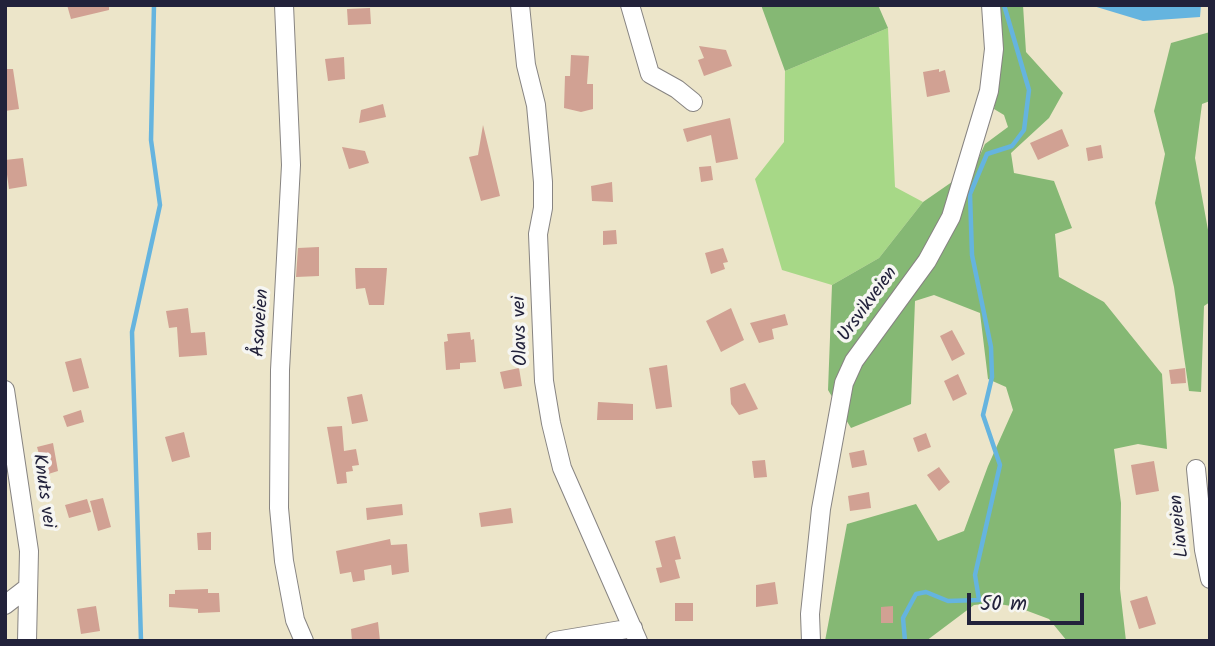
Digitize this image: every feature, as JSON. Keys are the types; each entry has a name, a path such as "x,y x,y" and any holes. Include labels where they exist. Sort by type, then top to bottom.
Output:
{"street":[{"name":"Åsaveien","path":"284,5 291,165 279,382 279,509 286,573 295,620 304,641"},
{"name":"Olavs vei","path":"520,5 526,65 537,105 543,182 543,208 538,234 544,381 551,423 562,468 635,634"},
{"path":"630,5 650,74 677,89 693,102"},
{"name":"Ursvikveien","path":"811,641 810,614 821,509 844,383 854,361 927,261 951,217 989,90 994,48 991,5"},
{"name":"Knuts vei","path":"5,390 29,551 27,641"},
{"name":"Liaveien","path":"1196,469 1203,550 1210,579"},
{"path":"5,605 27,588"},
{"path":"555,641 635,634"}],"green space":[{"path":"761,5 878,5 888,28 785,71"},
{"path":"998,5 1023,5 1026,52 1063,93 1049,118 1011,153 1014,173 1054,181 1072,228 1055,234 1059,277 1104,302 1162,374 1167,449 1138,444 1114,449 1121,503 1120,589 1126,641 1067,641 1049,619 1017,607 993,603 974,605 926,641 825,641 847,524 916,504 938,541 964,531 988,466 1013,410 1006,387 988,379 980,313 934,295 915,301 911,404 851,428 828,390 832,285 879,258 923,202 975,166 985,144 1008,127 1004,115 994,109 1003,44"},
{"path":"888,28 895,187 923,202 879,258 832,285 782,270 755,179 784,142 785,71"},
{"path":"1210,32 1210,101 1202,104 1195,158 1210,241 1210,302 1204,306 1201,392 1189,391 1174,287 1155,203 1165,154 1154,111 1171,43"}],"water":[{"path":"1090,5 1201,5 1200,17 1143,21"}],"building":[{"path":"67,5 109,5 109,10 71,19"},
{"path":"370,8 371,24 348,25 347,9"},
{"path":"699,46 726,50 732,66 704,76 698,60 704,58"},
{"path":"571,55 589,56 587,84 593,84 593,109 581,112 564,108 565,76 570,76"},
{"path":"344,57 345,79 328,81 325,59"},
{"path":"5,69 13,69 19,109 5,111"},
{"path":"939,69 939,72 945,70 950,92 927,97 923,72"},
{"path":"383,104 386,117 359,123 361,110"},
{"path":"730,118 738,159 716,163 711,135 687,142 683,129"},
{"path":"483,125 500,196 481,201 469,157 478,155"},
{"path":"1062,129 1069,146 1038,160 1030,143"},
{"path":"1101,145 1103,158 1088,161 1086,148"},
{"path":"342,147 365,151 369,163 349,169"},
{"path":"23,158 27,186 9,189 5,160"},
{"path":"711,166 713,180 701,182 699,167"},
{"path":"612,182 613,202 592,201 591,186"},
{"path":"616,230 617,244 603,245 603,231"},
{"path":"319,247 319,276 296,277 298,248"},
{"path":"723,248 728,262 723,263 725,269 711,274 705,253"},
{"path":"355,268 387,268 384,305 369,305 365,288 356,289"},
{"path":"188,308 191,333 205,332 207,355 179,357 177,327 169,328 166,311"},
{"path":"731,308 744,340 721,352 706,321"},
{"path":"785,314 788,325 772,329 774,339 759,343 750,323"},
{"path":"952,330 965,354 952,361 940,336"},
{"path":"470,332 471,340 474,339 476,362 460,363 460,369 446,370 444,342 448,341 447,334"},
{"path":"81,358 89,388 73,392 65,362"},
{"path":"667,365 672,407 656,409 649,368"},
{"path":"519,368 522,386 504,389 500,372"},
{"path":"1185,368 1186,383 1171,384 1169,370"},
{"path":"958,374 967,394 953,401 944,381"},
{"path":"745,383 758,409 739,415 731,404 730,388"},
{"path":"362,394 368,421 352,424 347,397"},
{"path":"598,402 633,404 633,420 597,420"},
{"path":"81,410 84,422 67,427 63,416"},
{"path":"342,426 344,451 356,449 359,465 352,466 353,471 346,472 347,483 337,484 327,427"},
{"path":"184,432 190,457 172,462 165,437"},
{"path":"926,433 931,447 918,452 913,438"},
{"path":"53,443 58,471 45,475 37,447"},
{"path":"864,450 867,465 852,468 849,453"},
{"path":"765,460 767,477 754,478 752,461"},
{"path":"1154,461 1159,491 1136,495 1131,465"},
{"path":"939,467 950,482 939,491 927,475"},
{"path":"869,492 871,508 850,511 848,496"},
{"path":"103,498 111,527 98,531 90,501"},
{"path":"87,499 91,512 69,518 65,505"},
{"path":"402,504 403,515 367,520 366,508"},
{"path":"511,508 513,523 481,527 479,513"},
{"path":"211,532 211,550 198,550 197,533"},
{"path":"675,536 681,559 675,560 680,578 660,583 656,568 662,567 655,541"},
{"path":"390,539 391,545 407,544 409,572 392,575 391,565 364,570 365,580 353,582 351,572 340,574 336,551"},
{"path":"775,582 778,604 756,607 756,585"},
{"path":"208,589 208,593 219,593 220,612 198,613 198,609 169,607 169,594 175,594 175,590"},
{"path":"1147,596 1156,624 1139,629 1130,601"},
{"path":"675,603 693,603 693,621 675,621"},
{"path":"96,606 100,631 81,634 77,609"},
{"path":"893,606 893,623 881,623 881,607"},
{"path":"378,622 380,641 352,641 351,629"}],"waterway":[{"path":"141,641 132,332 160,205 151,140 154,5"},
{"path":"905,641 903,618 916,594 926,592 948,601 979,600 975,575 1000,465 983,415 992,377 991,347 972,255 970,194 987,154 1012,146 1024,130 1029,90 1004,5"}]}
